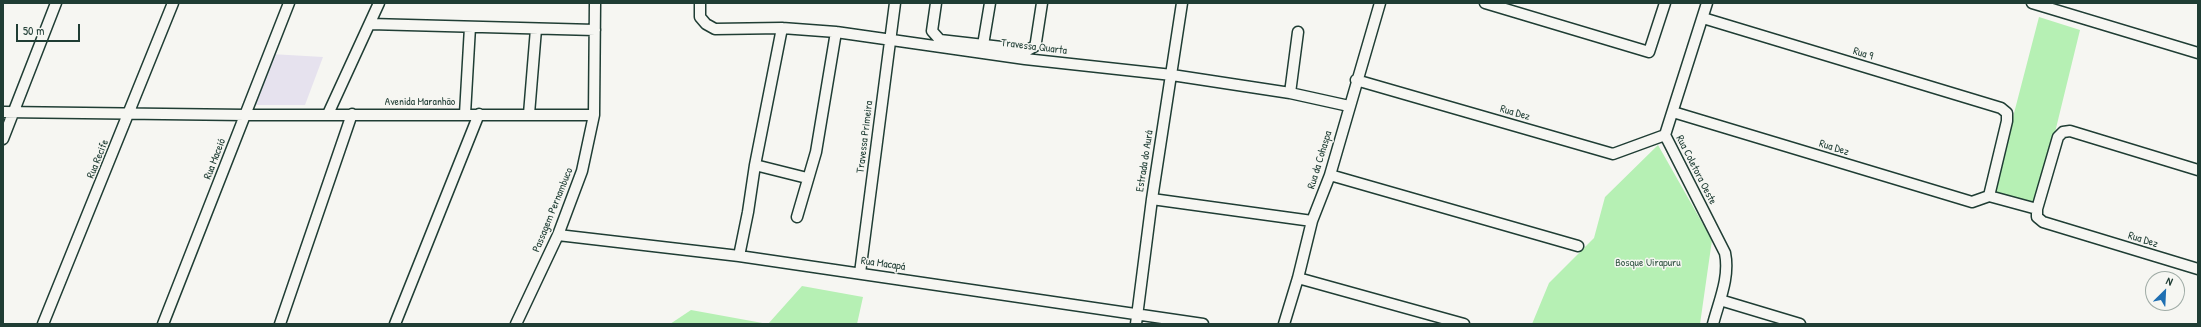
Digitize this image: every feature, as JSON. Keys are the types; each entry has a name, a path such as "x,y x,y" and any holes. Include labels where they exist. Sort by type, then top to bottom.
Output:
{"street":[{"path":"3,139 56,3"},
{"name":"Rua Recife","path":"43,324 130,113 173,3"},
{"name":"Rua Maceió","path":"164,324 289,3"},
{"path":"328,114 379,3"},
{"name":"Passagem Pernambuco","path":"516,324 558,235 582,172 594,115 595,3"},
{"name":"Travessa Quarta","path":"700,3 700,18 706,24 715,29 782,28 836,32 890,40 1027,55 1290,93 1349,106"},
{"name":"Travessa Primeira","path":"860,273 895,3"},
{"path":"936,3 932,31 940,40 983,44 1027,55 1035,46 1042,3"},
{"path":"983,44 990,3"},
{"name":"Estrada do Aurá","path":"1136,319 1152,199 1182,3"},
{"name":"Rua da Cohaspa","path":"1284,324 1298,278 1312,221 1330,174 1356,80 1380,3"},
{"path":"1485,3 1649,52 1665,3"},
{"name":"Rua Coletora Oeste","path":"1707,3 1665,135 1725,253 1728,264 1720,300 1712,324"},
{"path":"2032,3 2198,53"},
{"name":"Rua 9","path":"1703,18 2000,108 2007,113 2007,121 1989,196"},
{"path":"370,24 595,30"},
{"path":"465,114 470,27"},
{"path":"739,256 748,212 754,165 782,28"},
{"path":"529,114 536,29"},
{"path":"797,217 807,178 816,152 836,32"},
{"path":"1290,93 1298,32"},
{"name":"Rua Dez","path":"1356,80 1613,154 1665,135"},
{"name":"Avenida Maranhão","path":"3,112 246,115 594,115"},
{"name":"Rua Dez","path":"1672,112 1972,202 1989,196"},
{"path":"280,324 352,114"},
{"path":"395,324 479,114"},
{"path":"1989,196 2037,209 2058,138 2063,132 2070,131 2198,170"},
{"path":"754,165 807,178"},
{"path":"1330,174 1578,246"},
{"path":"1152,199 1312,221"},
{"name":"Rua Dez","path":"2037,209 2037,217 2043,222 2198,269"},
{"name":"Rua Macapá","path":"558,235 739,256 860,273 1136,319 1203,324"},
{"path":"1298,278 1464,324"},
{"path":"1720,300 1800,324"}],"shaded area":[{"path":"271,54 323,57 305,105 252,105"}],"green space":[{"path":"2039,17 2080,30 2037,206 1993,194"},
{"name":"Bosque Uirapuru","path":"1658,145 1712,240 1700,324 1532,324 1549,283 1594,238 1605,197"},
{"path":"802,286 863,297 857,324 768,324"},
{"path":"691,310 768,324 670,324"}]}
